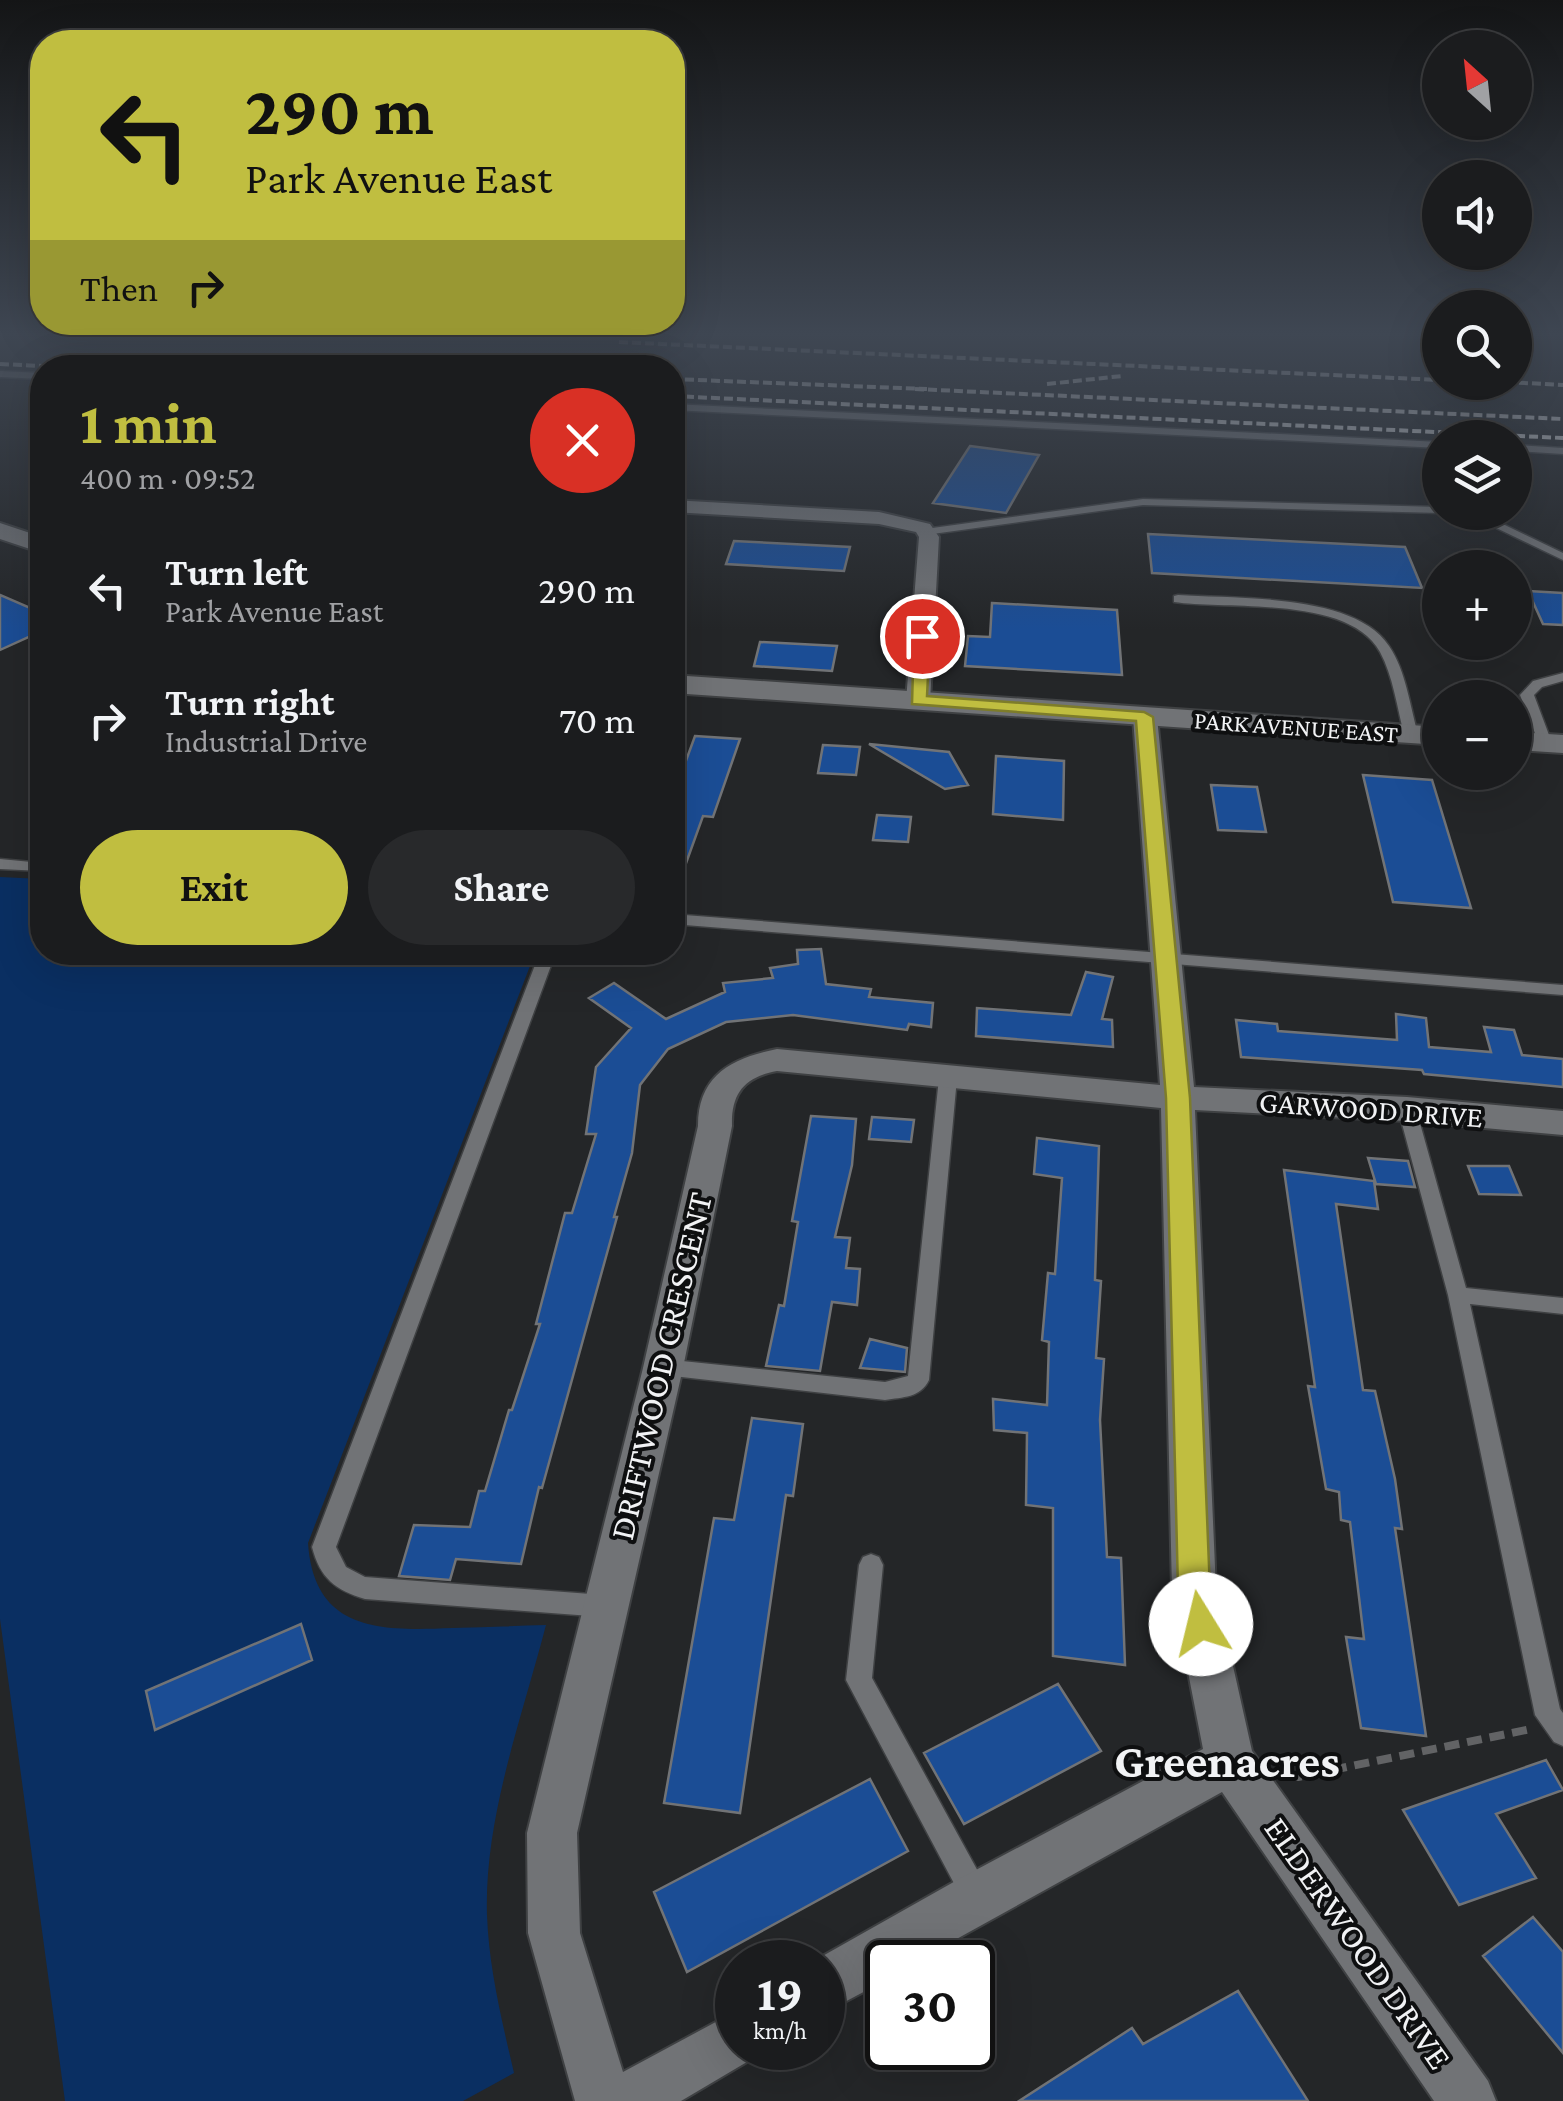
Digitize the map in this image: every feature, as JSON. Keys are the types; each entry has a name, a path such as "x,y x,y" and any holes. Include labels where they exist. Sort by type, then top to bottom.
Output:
{"street":[{"path":"685,507 879,518 923,528 929,538 918,701"},
{"path":"0,531 30,541"},
{"name":"PARK AVENUE EAST","path":"685,685 1422,735"},
{"name":"ELDERWOOD DRIVE","path":"1144,717 1178,1098 1194,1590 1230,1761 1468,2101"},
{"name":"DRIFTWOOD CRESCENT","path":"603,2101 554,1933 552,1833 663,1368 715,1126 713,1106 733,1073 752,1064 777,1060 1178,1098"},
{"name":"GARWOOD DRIVE","path":"1178,1098 1407,1109 1563,1123"},
{"path":"845,1974 976,1897 1230,1761"},
{"path":"628,2101 715,2050"}],"lane":[{"path":"1233,434 1422,443"},
{"path":"1532,449 1563,450"},
{"path":"925,532 1143,502 1422,510"},
{"path":"1506,530 1563,557"},
{"path":"1178,599 1318,610 1350,619 1383,644 1422,727"},
{"path":"1541,743 1527,695 1546,680 1563,677"},
{"path":"0,864 30,866"},
{"path":"685,920 1563,990"},
{"path":"543,965 324,1547 333,1572 346,1583 366,1588 604,1606"},
{"path":"663,1368 886,1391 911,1387 918,1380 948,1078"},
{"path":"1407,1109 1458,1294 1548,1715 1559,1728"},
{"path":"1458,1294 1563,1306"},
{"path":"871,1565 859,1680 976,1897"}],"path":[{"path":"1230,1761 1298,1776 1559,1728"}],"shaded area":[{"path":"0,877 30,878 30,965 530,965 308,1543 313,1572 323,1594 337,1610 356,1620 377,1626 426,1629 546,1625 506,1769 488,1879 490,1955 514,2073 463,2101 65,2101 0,1619"}],"building":[{"path":"970,446 1039,455 1006,513 933,503"},
{"path":"1148,534 1405,547 1422,588 1152,573"},
{"path":"734,541 850,547 844,571 726,564"},
{"path":"1532,591 1563,593 1563,625 1543,624"},
{"path":"0,595 30,608 30,636 0,650"},
{"path":"992,603 1117,610 1122,675 965,666 968,636 990,637"},
{"path":"760,642 837,646 832,671 754,666"},
{"path":"695,736 740,739 713,817 703,816 685,866 685,763"},
{"path":"869,744 949,752 968,785 945,789"},
{"path":"823,745 860,747 856,775 818,773"},
{"path":"996,756 1064,761 1063,820 993,814"},
{"path":"1363,775 1422,779 1422,790 1435,790 1471,908 1393,902"},
{"path":"1211,785 1257,787 1266,832 1218,830"},
{"path":"877,815 911,817 908,842 873,840"},
{"path":"821,949 826,984 871,989 869,997 933,1003 931,1027 909,1024 907,1030 793,1015 726,1022 668,1049 640,1085 632,1153 617,1217 542,1488 539,1487 521,1564 456,1559 450,1580 399,1576 414,1525 470,1527 479,1491 485,1491 512,1410 540,1324 536,1324 565,1213 572,1213 596,1134 586,1134 596,1067 631,1028 589,998 614,983 666,1019 725,992 723,983 773,978 770,968 798,964 797,950"},
{"path":"1086,972 1113,977 1102,1019 1112,1020 1113,1047 976,1036 977,1008 1071,1015"},
{"path":"1396,1014 1426,1018 1429,1047 1491,1052 1484,1027 1514,1030 1522,1055 1563,1059 1563,1087 1424,1074 1422,1070 1241,1057 1236,1020 1277,1024 1278,1031 1397,1040"},
{"path":"811,1116 856,1119 852,1165 835,1237 850,1238 846,1268 860,1269 857,1305 832,1302 820,1371 766,1366 779,1305 784,1306 798,1222 792,1221"},
{"path":"872,1117 914,1120 911,1142 869,1139"},
{"path":"1037,1138 1099,1146 1095,1280 1101,1281 1096,1358 1104,1359 1100,1420 1107,1557 1121,1558 1125,1665 1053,1656 1053,1508 1026,1505 1027,1433 994,1430 993,1399 1047,1405 1049,1342 1042,1340 1048,1273 1055,1274 1062,1178 1034,1174"},
{"path":"1368,1158 1408,1161 1415,1187 1376,1184"},
{"path":"1468,1166 1509,1166 1521,1195 1479,1194"},
{"path":"1284,1170 1374,1181 1378,1209 1336,1204 1363,1390 1375,1391 1395,1479 1402,1529 1395,1528 1426,1736 1361,1728 1346,1637 1364,1639 1350,1522 1341,1520 1339,1492 1326,1489 1308,1386 1315,1387"},
{"path":"870,1339 907,1348 905,1372 860,1368"},
{"path":"752,1418 803,1424 793,1496 786,1495 740,1813 664,1803 714,1518 734,1520"},
{"path":"301,1624 312,1660 155,1730 146,1691"},
{"path":"1058,1684 1101,1751 964,1824 924,1753"},
{"path":"1546,1760 1563,1790 1496,1814 1536,1878 1459,1905 1403,1810"},
{"path":"870,1779 908,1851 745,1940 715,1940 715,1957 687,1972 654,1892"},
{"path":"1533,1917 1563,1952 1563,2053 1483,1956"},
{"path":"1238,1991 1308,2101 1019,2101 1132,2028 1143,2044"}],"railway":[{"path":"1479,434 1563,438"}],"district":[{"name":"Greenacres","path":"1227,1760"}],"route":[{"path":"922,636 918,701 1144,717 1178,1098 1194,1590 1201,1624"}]}
